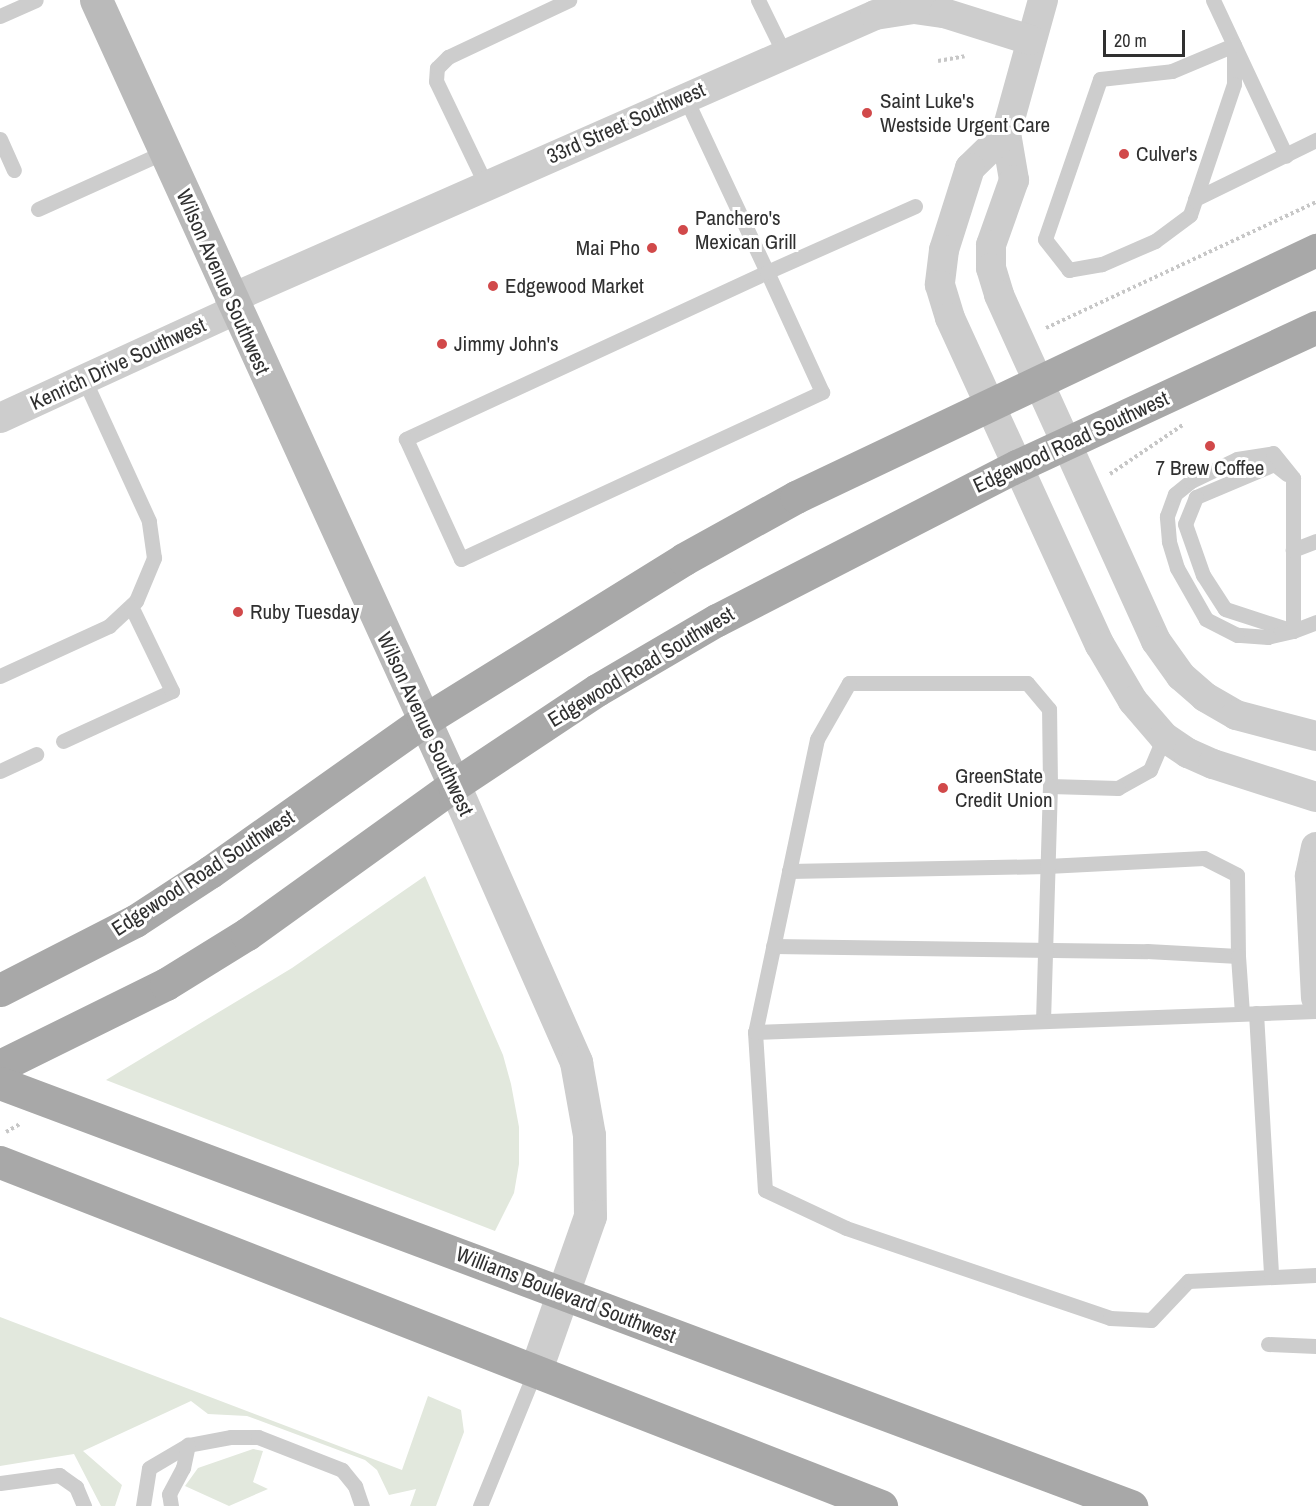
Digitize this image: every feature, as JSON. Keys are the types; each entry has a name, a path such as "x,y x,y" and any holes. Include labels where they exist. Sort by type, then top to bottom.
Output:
{"main road":[{"name":"Wilson Avenue Southwest","path":"96,0 454,785"},
{"name":"Edgewood Road Southwest","path":"0,990 135,921 228,860 423,721 684,559 776,508 1316,250"},
{"name":"Edgewood Road Southwest","path":"0,1066 176,978 247,934 454,785 597,690 717,620 1017,466 1316,327"},
{"path":"0,966 135,921"},
{"name":"Williams Boulevard Southwest","path":"0,1083 1131,1506"},
{"path":"0,1162 536,1369 881,1506"}],"street":[{"path":"1043,0 1030,40 1006,133 1014,180 991,245 991,268 1156,640 1181,676 1205,697 1236,715 1316,736"},
{"name":"33rd Street Southwest","path":"233,304 486,185 875,15 914,9 944,13 1030,40"},
{"path":"1006,133 970,168 944,250 940,285 950,318 1100,645 1133,701 1164,737 1188,753 1213,764 1316,797"},
{"name":"Kenrich Drive Southwest","path":"0,418 84,379 233,304"},
{"name":"Wilson Avenue Southwest","path":"454,785 576,1062 589,1135 590,1215 536,1369"},
{"path":"1315,985 1310,876 1316,847"}],"lane":[{"path":"0,16 36,0"},
{"path":"486,185 436,81 437,68 447,57 569,0"},
{"path":"758,0 784,53"},
{"path":"1213,0 1286,156"},
{"path":"1234,45 1234,84 1190,215 1155,241 1102,264 1069,270 1045,239 1100,79 1172,71 1234,45"},
{"path":"685,97 767,272 822,392 462,559 406,439 767,272 915,206"},
{"path":"0,139 14,170"},
{"path":"1195,199 1316,140"},
{"path":"39,209 164,152"},
{"path":"0,676 109,626 131,606 154,558 149,522 84,379"},
{"path":"1293,631 1293,478 1274,464 1247,473 1196,497 1185,524 1203,575 1225,609 1293,631 1316,622"},
{"path":"1293,550 1316,541"},
{"path":"63,741 172,691 131,606"},
{"path":"1043,1021 1043,950 1050,786 1049,710 1027,683 849,682 817,739 755,1032 765,1190 846,1228 1110,1318 1151,1320 1188,1281 1316,1275"},
{"path":"1050,786 1118,788 1150,770 1164,737"},
{"path":"0,771 36,754"},
{"path":"789,871 1047,866 1204,858 1237,875 1238,957 1249,1013 1271,1277"},
{"path":"773,946 1043,950 1238,957"},
{"path":"755,1032 1316,1011"},
{"path":"1268,1344 1316,1346"},
{"path":"480,1506 536,1369"},
{"path":"143,1506 149,1468 188,1445 231,1437 258,1437 342,1470 355,1486 362,1506"},
{"path":"171,1506 169,1494 183,1468 188,1445"},
{"path":"0,1483 59,1475 76,1487 84,1506"}],"path":[{"path":"938,61 965,56"},
{"path":"1040,331 1316,202"},
{"path":"1107,476 1194,418"},
{"path":"0,1136 30,1117"}],"shaded area":[{"path":"425,876 503,1055 511,1084 519,1127 519,1164 514,1193 495,1231 106,1080 292,968"},
{"path":"0,1317 402,1470 428,1396 461,1410 464,1432 436,1506 410,1506 416,1489 389,1495 377,1470 365,1460 247,1416 208,1414 191,1401 83,1451 122,1485 115,1506 101,1506 74,1454 0,1466"},
{"path":"253,1449 263,1451 253,1482 268,1489 229,1506 185,1486 198,1468"}],"place":[{"name":"Saint Luke's Westside Urgent Care","path":"867,113"},
{"name":"Culver's","path":"1124,154"},
{"name":"Panchero's Mexican Grill","path":"683,230"},
{"name":"Mai Pho","path":"652,248"},
{"name":"Edgewood Market","path":"493,286"},
{"name":"Jimmy John's","path":"442,344"},
{"name":"7 Brew Coffee","path":"1210,446"},
{"name":"Ruby Tuesday","path":"238,612"},
{"name":"GreenState Credit Union","path":"943,788"}]}
